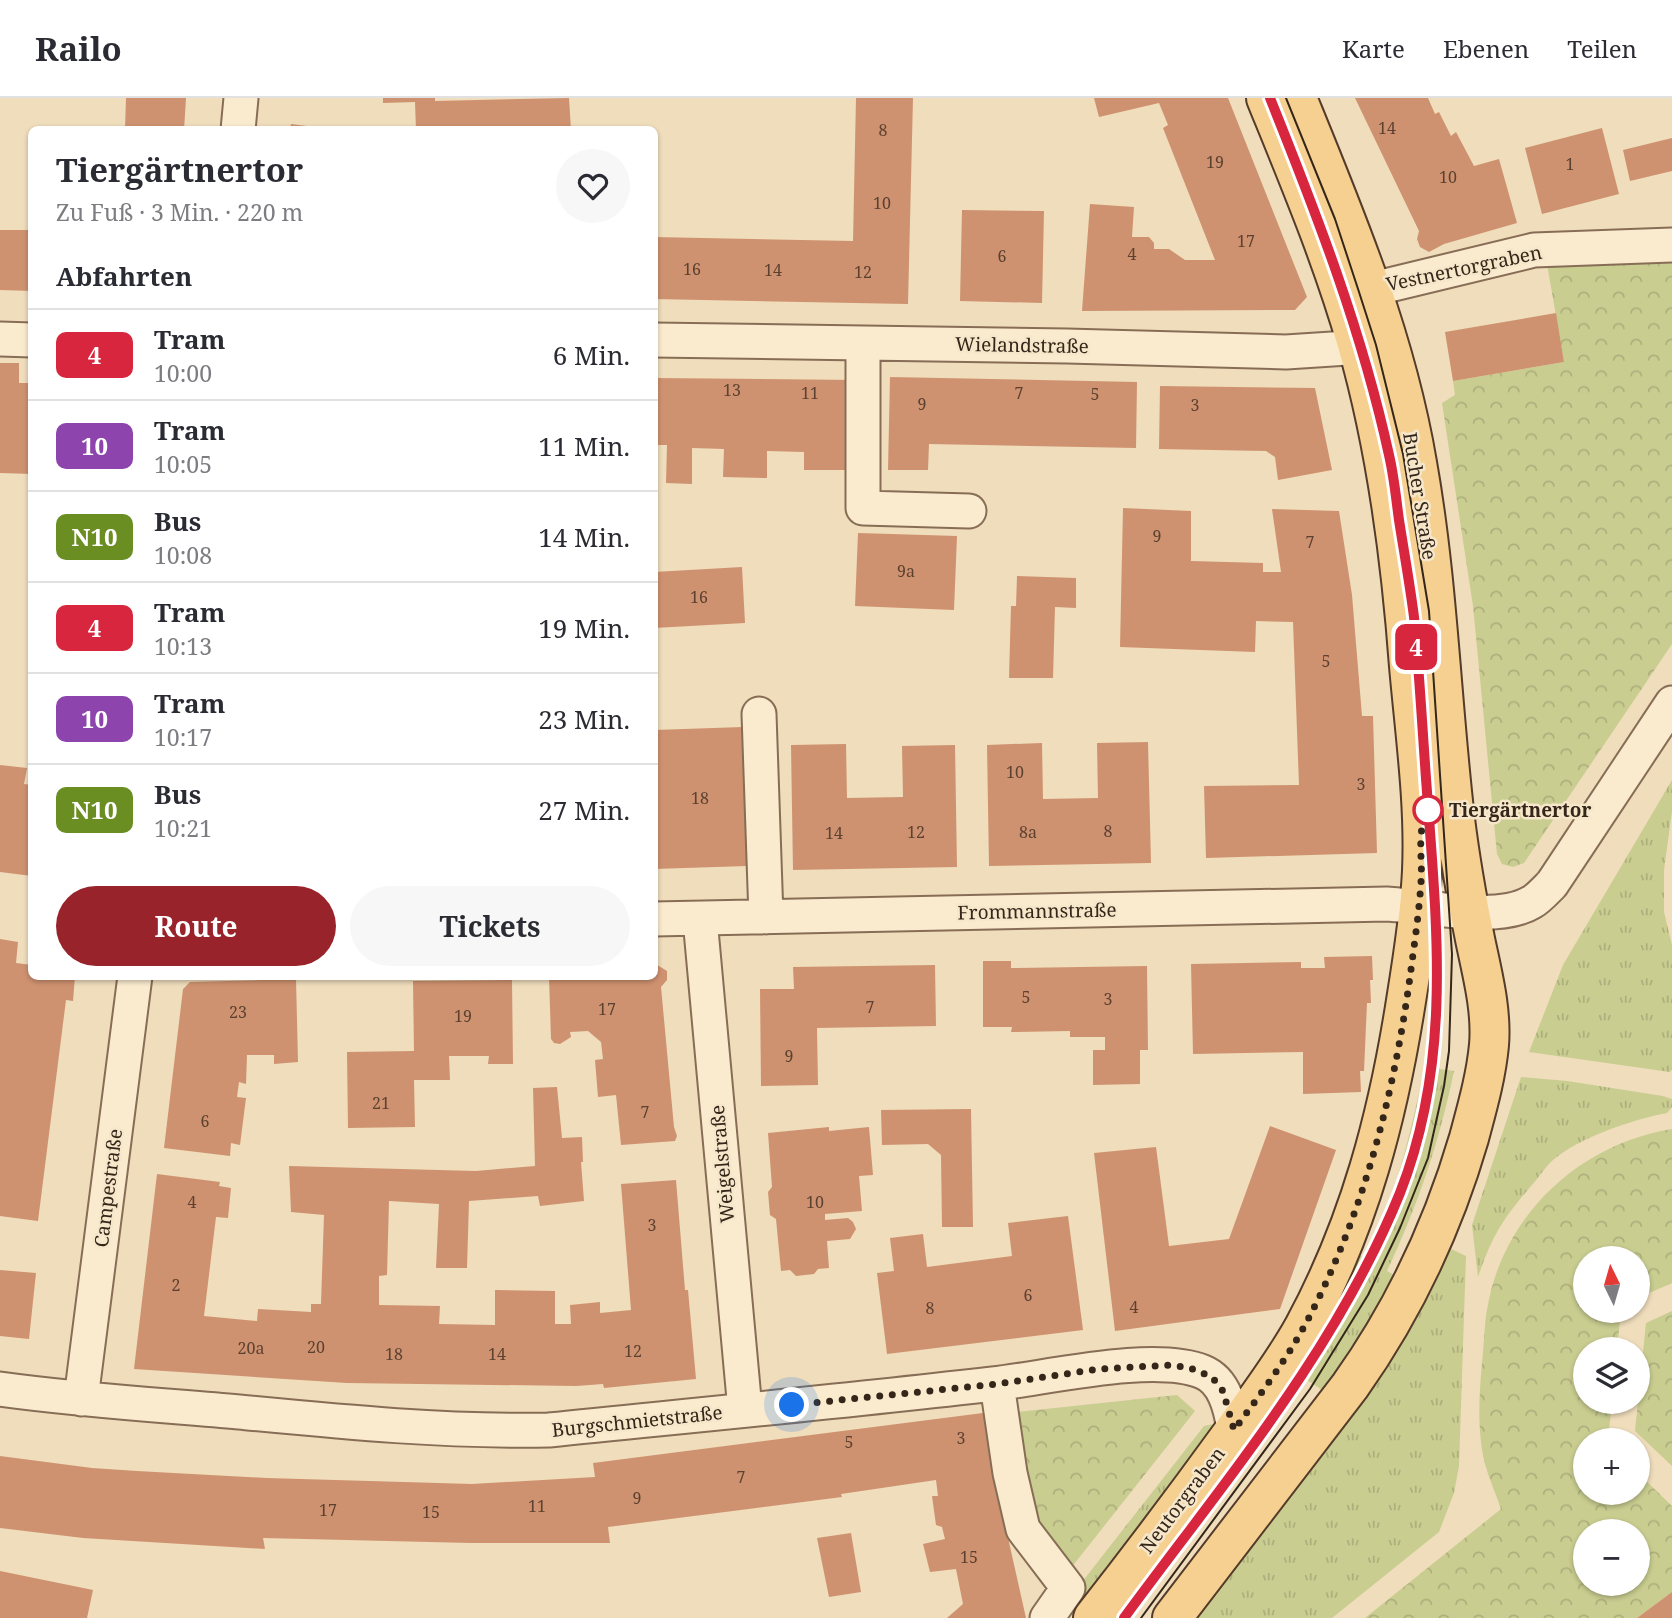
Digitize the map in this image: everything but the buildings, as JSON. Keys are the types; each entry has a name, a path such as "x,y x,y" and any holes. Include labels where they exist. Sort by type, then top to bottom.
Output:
{"main road":[{"name":"Bucher Straße","path":"1266,98 1317,225 1357,292"},
{"name":"Bucher Straße","path":"1297,98 1373,345 1418,463 1437,611 1455,818 1469,912"},
{"name":"Bucher Straße","path":"1373,345 1386,471 1402,578 1422,821 1419,906"},
{"name":"Neutorgraben","path":"1093,1618 1278,1369 1305,1325 1338,1257 1357,1209 1390,1097 1402,1032 1419,906"},
{"path":"1172,1618 1368,1360 1405,1298 1433,1241 1464,1154 1489,1046 1486,1000 1469,912"}],"street":[{"path":"238,126 241,98"},
{"name":"Vestnertorgraben","path":"1357,292 1534,250 1672,245"},
{"path":"0,339 28,340"},
{"name":"Wielandstraße","path":"658,340 1286,352 1373,345"},
{"path":"863,344 863,508 969,511"},
{"path":"1469,912 1502,911 1531,903 1552,884 1672,704"},
{"path":"759,713 766,917"},
{"name":"Frommannstraße","path":"658,919 1363,905 1419,906 1469,912"},
{"name":"Weigelstraße","path":"700,919 745,1410"},
{"name":"Campestraße","path":"81,1399 134,980"},
{"name":"Burgschmietstraße","path":"0,1389 81,1399 408,1428 548,1430 997,1384 1105,1369 1171,1365 1190,1368 1212,1377 1217,1382 1228,1405 1234,1430"},
{"path":"997,1384 1010,1473 1023,1529 1068,1588 1047,1618"}],"green space":[{"path":"1672,261 1672,644 1524,863 1513,867 1502,864 1497,854 1473,606 1442,403 1455,395 1453,381 1564,362 1547,264"},
{"path":"1672,780 1672,811 1664,870 1664,912 1672,945 1672,1069 1670,1072 1529,1052 1563,965"},
{"path":"1425,1067 1454,1071 1427,1173 1387,1271 1396,1276 1324,1391 1294,1372 1356,1253 1364,1258 1385,1213 1401,1165"},
{"path":"1521,1077 1567,1081 1663,1096 1672,1099 1672,1107 1667,1113 1591,1137 1553,1160 1506,1218 1488,1250 1478,1277 1472,1225"},
{"path":"1672,1129 1672,1283 1650,1293 1650,1246 1573,1246 1573,1323 1620,1323 1618,1337 1573,1337 1573,1414 1611,1414 1609,1428 1573,1428 1573,1505 1650,1505 1650,1485 1672,1506 1672,1592 1637,1618 1365,1618 1501,1509 1485,1464 1479,1414 1485,1323 1495,1276 1509,1244 1528,1215 1550,1190 1577,1168 1606,1150 1638,1137"},
{"path":"1449,1248 1466,1256 1459,1466 1454,1493 1439,1532 1332,1618 1195,1618"},
{"path":"1672,1311 1672,1466 1650,1445 1650,1428 1635,1428 1637,1414 1650,1414 1650,1337 1645,1337 1646,1323"},
{"path":"1177,1395 1195,1411 1071,1568 1031,1530 1017,1412"},
{"path":"1213,1424 1202,1445 1078,1609 1075,1591 1204,1426"}],"tram line":[{"path":"1124,1618 1276,1414 1344,1307 1374,1251 1400,1193 1416,1146 1427,1100 1433,1053 1437,958 1420,690 1413,606 1389,455 1352,318 1270,98"},
{"name":"4","path":"1124,1618 1298,1383 1351,1297 1402,1188 1423,1117 1434,1055 1438,999 1436,909 1413,614 1390,458 1363,348 1319,220 1270,98"},
{"path":"1141,1618 1310,1389 1368,1295 1400,1228 1428,1158 1449,1051 1452,954 1429,611 1403,454 1376,345 1359,292 1335,219 1286,98"}],"place":[{"name":"Tiergärtnertor","path":"1428,810"}],"route":[{"path":"792,1405 997,1384 1099,1369 1171,1365 1202,1372 1217,1382 1223,1391 1234,1430 1268,1384 1305,1325 1338,1257 1366,1182 1384,1123 1400,1043 1421,886 1422,821 1428,810"}]}
